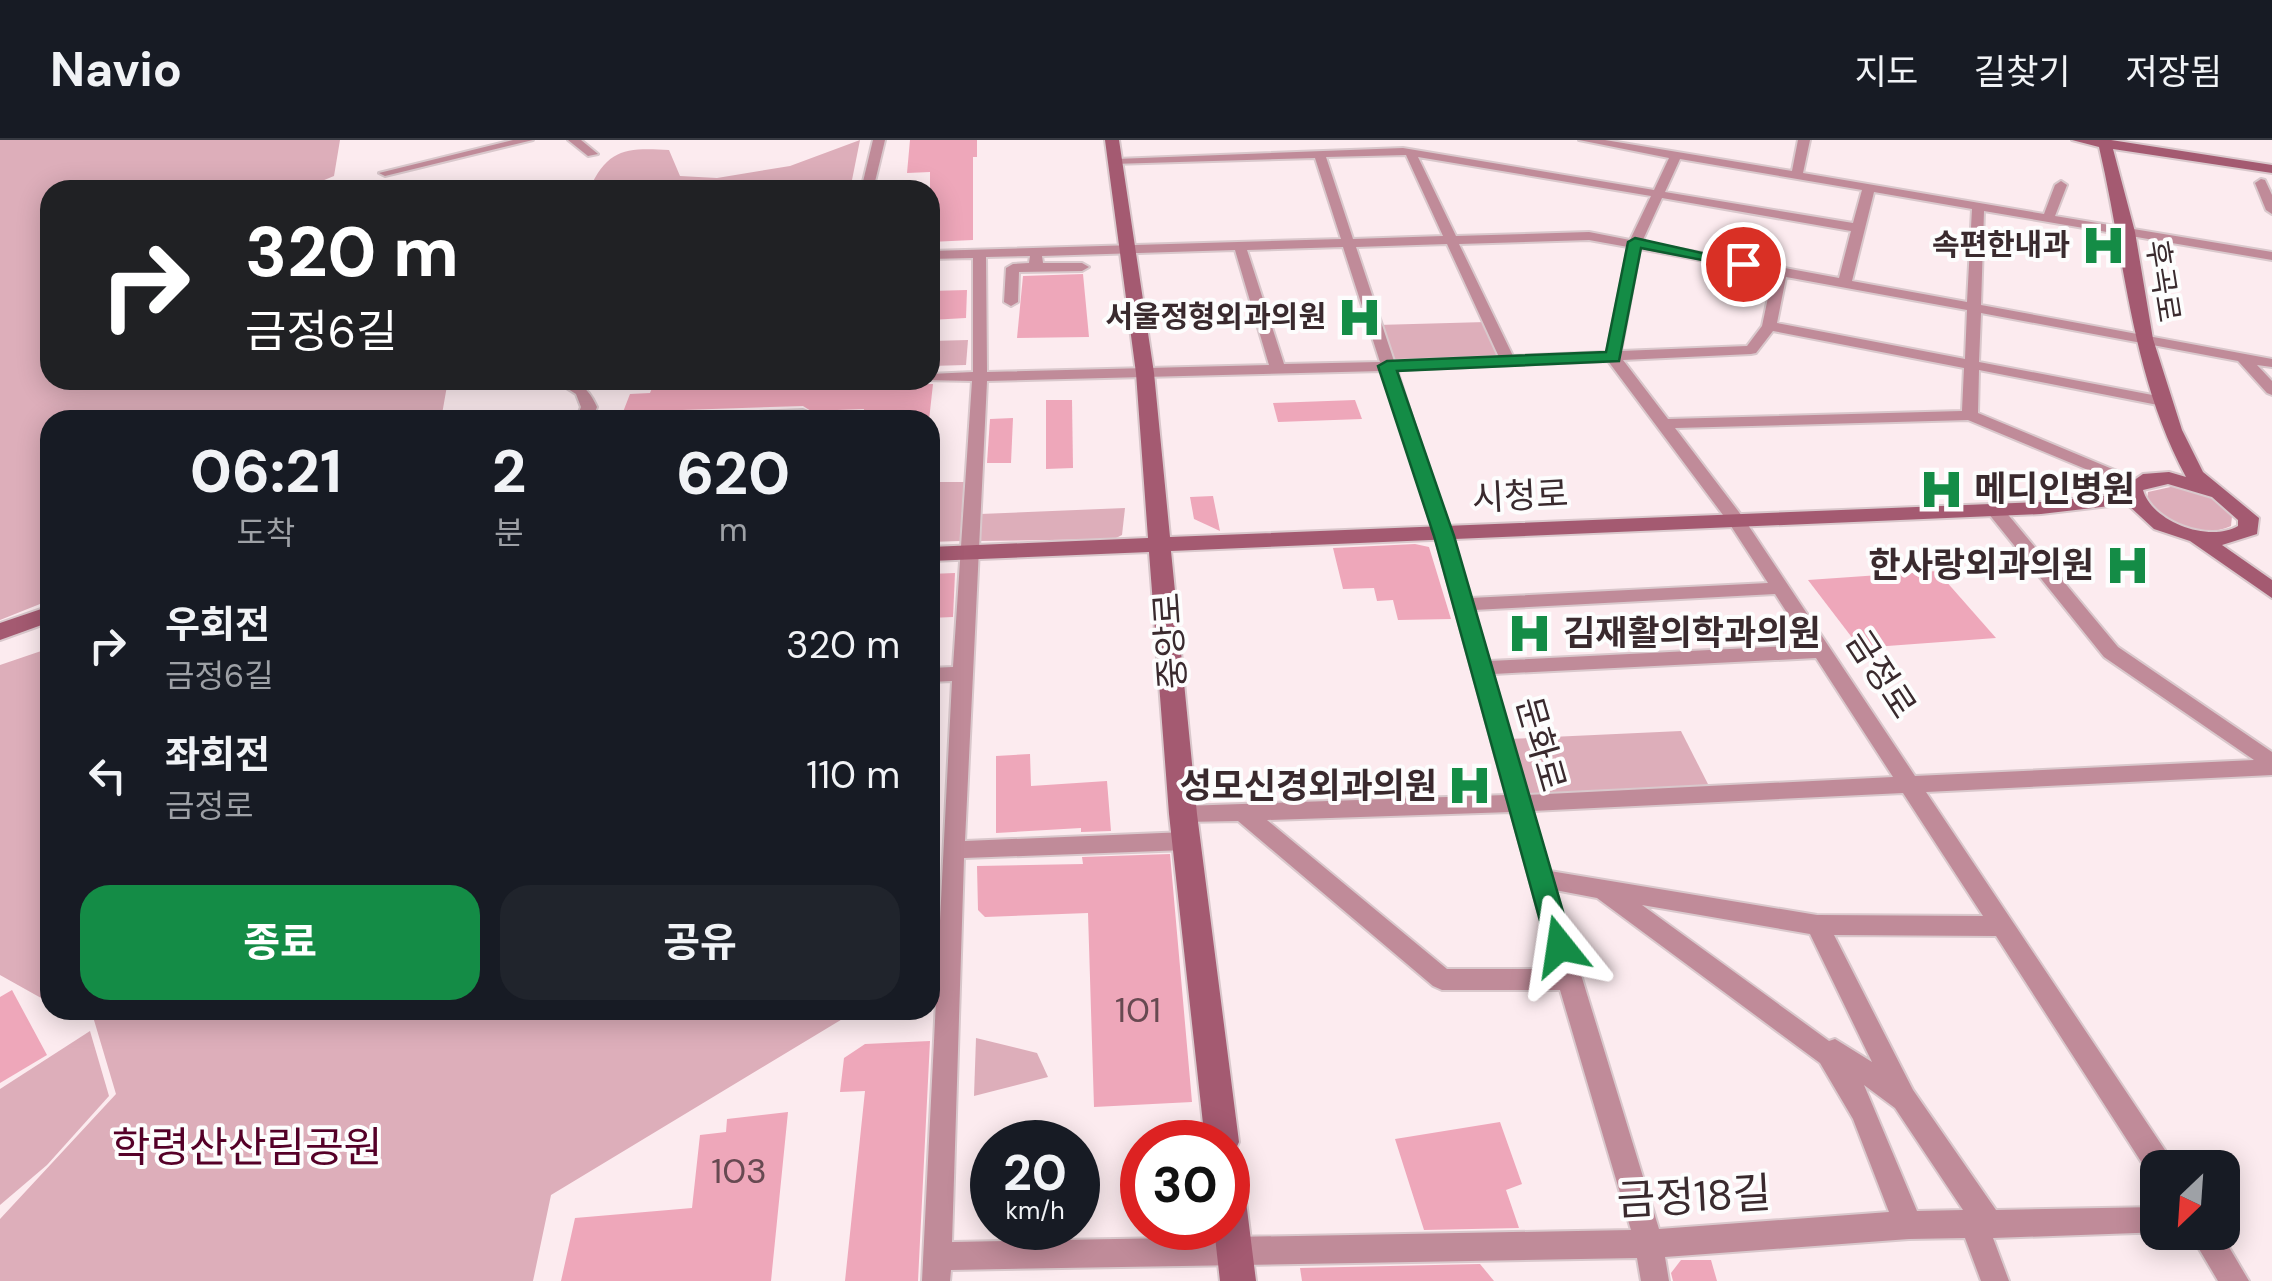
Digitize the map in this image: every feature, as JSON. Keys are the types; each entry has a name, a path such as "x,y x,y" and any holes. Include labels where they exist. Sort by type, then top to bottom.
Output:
{"street":[{"path":"385,174 527,140"},
{"path":"574,140 592,154"},
{"path":"869,180 879,140"},
{"name":"중앙로","path":"1112,140 1145,373 1185,828 1219,1120"},
{"path":"1284,140 1319,154"},
{"path":"1585,140 2272,256"},
{"path":"1797,175 1804,140"},
{"path":"2079,140 2272,169"},
{"name":"후곡로","path":"2104,142 2127,232 2144,338 2172,430 2194,475 2228,499"},
{"path":"1116,162 1408,148 1858,228"},
{"path":"1408,148 1508,361"},
{"name":"문화로","path":"1319,154 1444,536 1569,980 1649,1244 1656,1281"},
{"path":"1613,357 1635,242 1676,154"},
{"path":"2261,183 2272,210"},
{"path":"2048,218 2061,185"},
{"path":"1845,281 1868,187"},
{"path":"1970,415 1978,206"},
{"path":"940,255 1589,236 2272,363"},
{"path":"1240,247 1278,370"},
{"path":"1036,251 1036,267"},
{"path":"936,1268 962,674 980,377 979,253"},
{"path":"1011,302 1013,268 1082,267"},
{"path":"940,378 1278,370 1751,350 1769,326 1780,271"},
{"path":"1769,326 1972,361 2163,402"},
{"name":"금정로","path":"1613,357 1736,520 2148,1150"},
{"path":"2242,357 2272,390"},
{"path":"1663,424 1970,415 2140,485 2186,481 2272,519"},
{"path":"2041,508 2118,501 2168,469 2172,430"},
{"path":"2140,485 2139,508 2160,523"},
{"path":"2228,499 2248,518 2241,548 2269,588"},
{"path":"2041,508 2131,515 2160,523 2217,548 2269,588"},
{"name":"시청로","path":"940,554 1444,536 2041,508"},
{"path":"1994,509 2111,652 2272,765"},
{"path":"2192,536 2222,540 2272,529"},
{"path":"1464,604 1780,588"},
{"path":"0,632 40,618"},
{"path":"1482,668 1822,650"},
{"path":"940,675 962,674"},
{"path":"954,850 1185,828 1246,814 2272,765"},
{"path":"1246,814 1442,979 1569,980"},
{"path":"1542,879 1817,925 2002,926"},
{"path":"1604,890 1806,1036 1904,1099"},
{"path":"1817,925 1904,1099 1981,1224 1995,1281"},
{"path":"1806,1036 1845,1074 1868,1119 1909,1226"},
{"name":"금정18길","path":"936,1268 1236,1264 1649,1244 1909,1226 2140,1221"},
{"path":"2215,1250 2235,1281"}],"green space":[{"path":"0,140 340,140 334,176 324,180 40,180 40,390 446,390 443,410 40,410 40,604 0,620"},
{"path":"860,140 852,180 594,180 611,158 641,150 669,150 680,176 717,178 790,166"},
{"path":"1486,322 1503,359 1391,362 1377,325"},
{"path":"968,340 966,365 940,366 940,341"},
{"path":"940,482 964,482 960,541 940,542"},
{"path":"2175,486 2212,498 2232,516 2231,526 2208,531 2185,527 2147,501 2148,492"},
{"path":"1125,508 1122,535 1114,539 978,541 980,514"},
{"path":"40,651 40,997 0,975 0,665"},
{"path":"1681,731 1711,790 1530,798 1508,739"},
{"name":"학령산산림공원","path":"94,1020 841,1020 551,1195 533,1281 0,1281 0,1219 116,1094"},
{"path":"90,1031 109,1096 47,1165 0,1205 0,1089"},
{"path":"976,1038 1037,1053 1048,1077 974,1096"}],"building":[{"path":"910,140 977,140 977,157 973,157 973,240 940,242 940,180 930,180 930,172 907,173"},
{"path":"1083,274 1089,337 1017,338 1023,276"},
{"path":"967,290 966,318 940,319 940,291"},
{"path":"932,390 930,410 809,410 803,406 624,410 630,394"},
{"path":"1046,400 1072,400 1073,468 1046,469"},
{"path":"1355,400 1362,419 1278,422 1273,403"},
{"path":"1013,418 1011,463 987,463 990,419"},
{"path":"1213,496 1220,531 1194,519 1190,497"},
{"path":"1415,544 1429,547 1451,619 1398,620 1393,600 1377,601 1374,588 1343,589 1333,548"},
{"path":"1937,571 1996,638 1860,648 1808,580"},
{"path":"955,573 953,617 940,618 940,574"},
{"path":"1030,754 1031,786 1107,781 1111,831 1081,832 1081,828 996,833 996,756"},
{"path":"1170,854 1192,1102 1094,1107 1088,913 985,917 978,910 977,866 1083,864 1082,857"},
{"path":"12,990 47,1055 0,1083 0,997"},
{"path":"930,1041 918,1281 845,1281 865,1091 840,1092 844,1058 865,1044"},
{"path":"788,1112 771,1281 561,1281 575,1218 692,1208 700,1135 726,1132 727,1119"},
{"path":"1500,1122 1522,1184 1506,1190 1519,1228 1424,1230 1395,1139"},
{"path":"1681,1260 1711,1260 1717,1281 1673,1281 1671,1273"},
{"path":"1480,1264 1494,1281 1302,1281 1300,1268"}],"place":[{"name":"속편한내과","path":"2103,245"},
{"name":"서울정형외과의원","path":"1359,317"},
{"name":"메디인병원","path":"1941,489"},
{"name":"한사랑외과의원","path":"2127,565"},
{"name":"김재활의학과의원","path":"1530,633"},
{"name":"성모신경외과의원","path":"1470,786"}],"route":[{"path":"1560,946 1444,536 1387,366 1613,357 1635,242 1743,264"}]}
